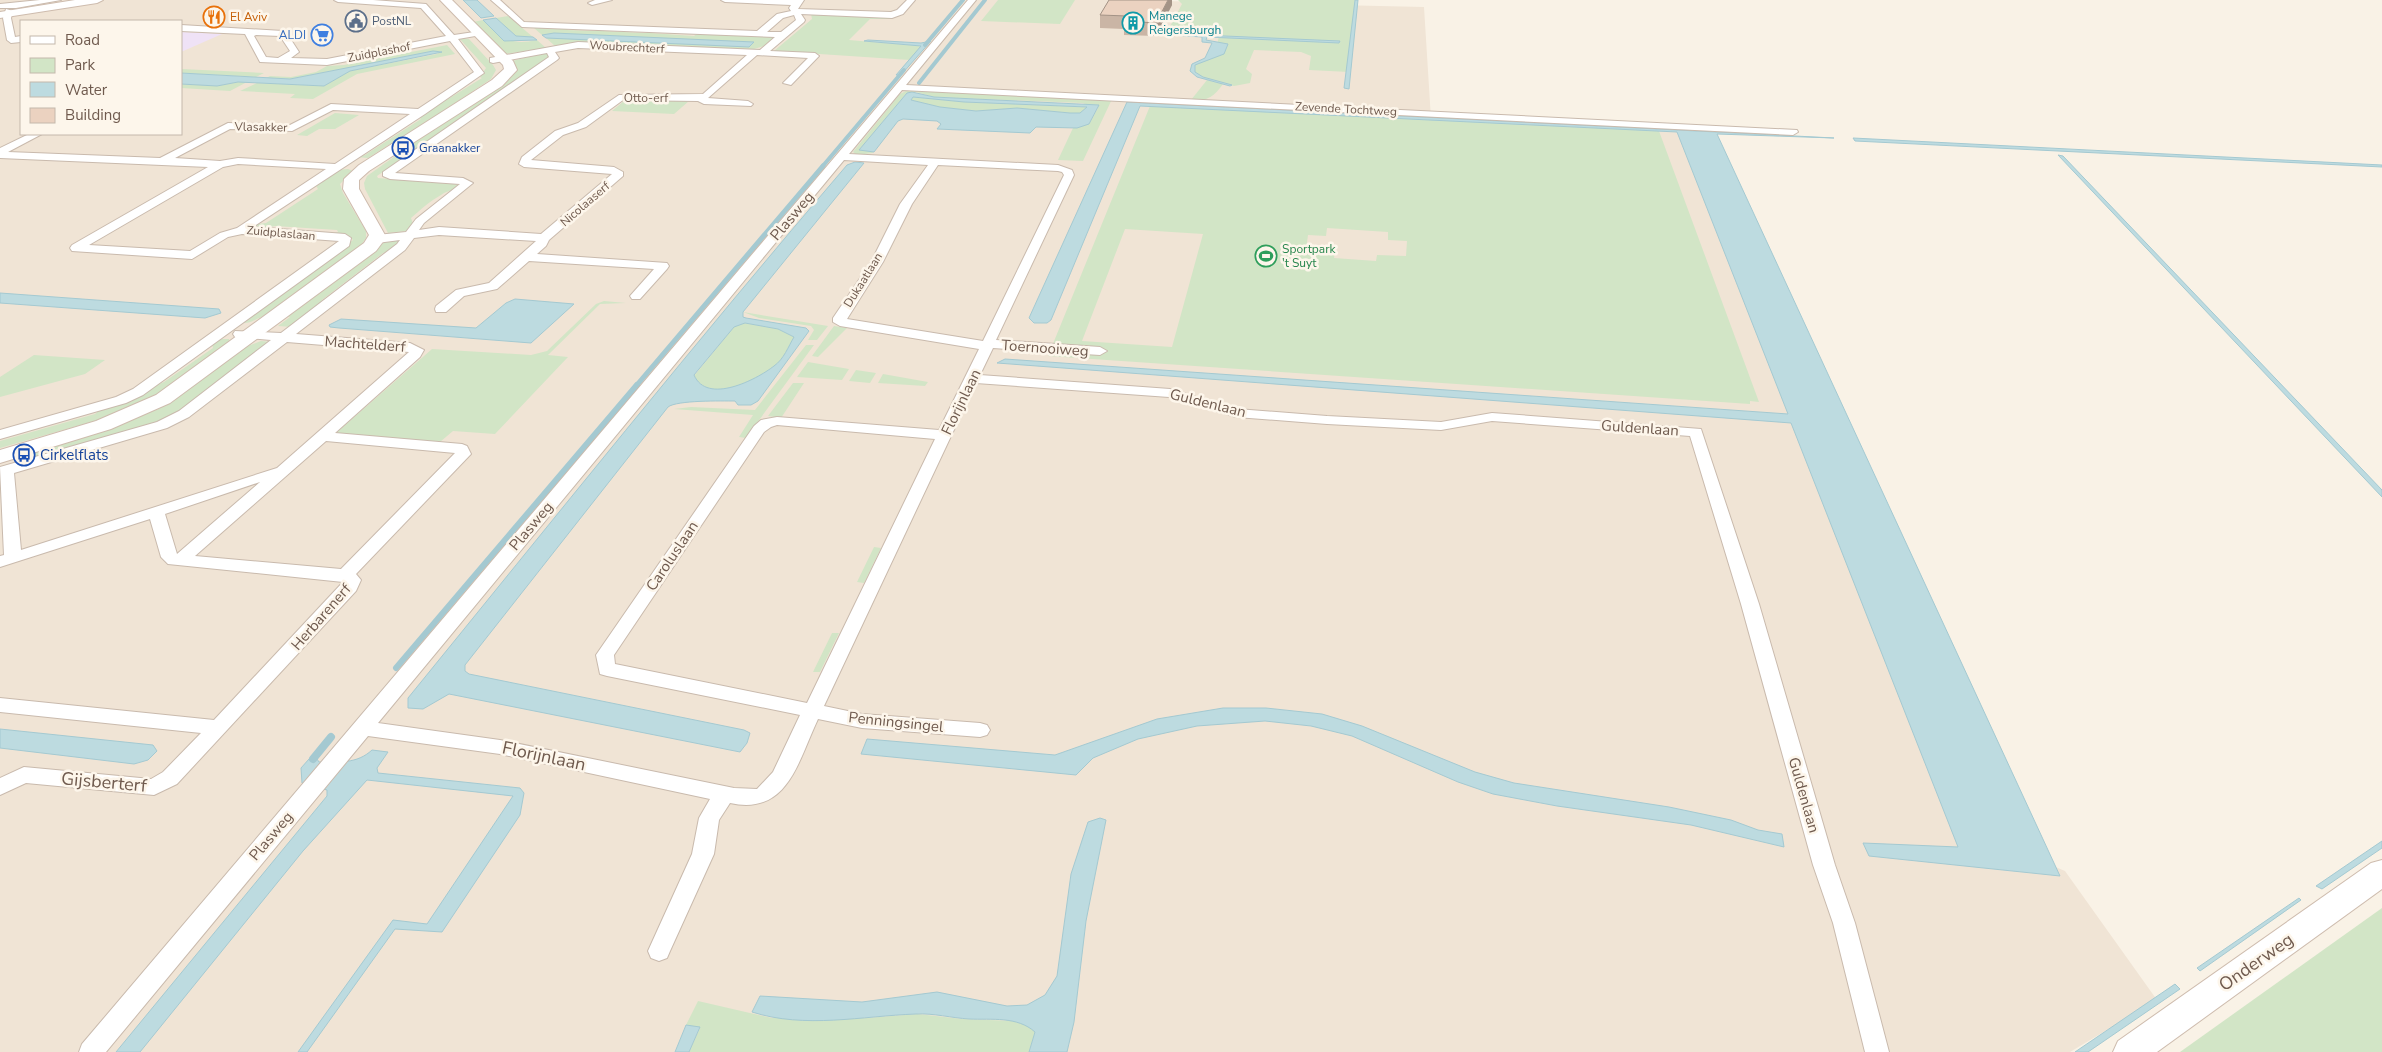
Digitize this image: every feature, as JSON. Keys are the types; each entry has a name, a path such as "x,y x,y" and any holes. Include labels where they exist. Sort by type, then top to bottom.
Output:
{"street":[{"path":"3,12 16,6 57,0"},
{"path":"3,12 80,0"},
{"path":"3,12 97,0"},
{"name":"Zuidplaslaan","path":"241,230 479,73 459,49 453,37 420,4 338,0"},
{"path":"434,0 473,33"},
{"path":"377,239 377,235 351,189 352,179 364,168 479,93 498,76 500,71 498,59 473,33 446,0"},
{"name":"Woubrechterf","path":"495,0 522,24 783,35"},
{"path":"592,3 608,0"},
{"path":"725,0 798,5 808,11 892,14 900,12 911,0"},
{"name":"Plasweg","path":"91,1052 843,157 972,0"},
{"path":"759,34 780,16 798,5"},
{"path":"700,98 706,96 801,20 798,5"},
{"path":"3,12 11,40 20,39"},
{"path":"541,14 556,25"},
{"path":"182,28 283,34 295,52 279,61"},
{"name":"Zuidplashof","path":"255,32 248,35 264,60 327,62 473,33"},
{"name":"Woubrechterf","path":"498,59 578,45 815,56 788,83"},
{"path":"2,466 162,425 184,414 401,247 420,221 468,183 463,181 390,176 387,174 554,58 549,49"},
{"name":"Zevende Tochtweg","path":"899,87 1793,132"},
{"name":"Otto-erf","path":"524,164 526,158 559,133 582,125 614,100 622,97 700,98 704,101 748,104"},
{"name":"Vlasakker","path":"162,161 228,126 292,128 331,107 422,112"},
{"path":"0,154 36,135"},
{"path":"0,154 220,164 238,160 364,168"},
{"name":"Florijnlaan","path":"362,728 500,747 754,799 771,792 781,776 1069,175 1067,170 1058,168 843,157"},
{"name":"Dukaatlaan","path":"935,162 906,204 876,262 840,318 840,322 968,344 989,345"},
{"path":"220,164 76,248 192,256 224,235 241,230"},
{"name":"Nicolaaserf","path":"441,309 460,293 493,286 542,243 543,238 619,174 614,170 524,164"},
{"name":"Zuidplaslaan","path":"0,435 121,400 138,392 223,332 346,240 345,238 241,230"},
{"path":"2,466 148,407 163,399 370,247 377,239 439,231 543,238"},
{"path":"526,257 663,266 636,296"},
{"name":"Machtelderf","path":"181,560 415,354 417,350 410,347 223,332"},
{"name":"Toernooiweg","path":"989,345 1100,351"},
{"name":"Guldenlaan","path":"972,379 1170,393 1236,413 1326,420 1441,426 1492,417 1696,432 1750,604 1824,865 1844,923 1877,1052"},
{"path":"0,450 118,419"},
{"name":"Caroluslaan","path":"812,711 607,668 605,655 758,429 766,423 777,421 944,435"},
{"name":"Herbarenerf","path":"218,728 350,587 352,580 345,575 463,454 462,449 322,436"},
{"path":"2,466 7,560"},
{"name":"Machtelderf","path":"7,560 283,470"},
{"path":"156,512 169,556 181,560 345,575"},
{"path":"0,705 218,728"},
{"name":"Penningsingel","path":"812,711 862,722 980,730"},
{"name":"Gijsberterf","path":"0,787 24,775 154,787 170,778 218,728"},
{"path":"659,951 703,854 709,818 724,794"},
{"name":"Onderweg","path":"2130,1052 2382,872"}],"shaded area":[{"path":"0,0 1120,0 1424,7 1431,119 1689,131 1973,832 2065,871 2157,1000 2070,1052 0,1052"},
{"path":"182,32 222,34 182,52"}],"green space":[{"path":"998,0 1075,0 1060,24 981,21"},
{"path":"1178,0 1355,0 1349,72 1309,70 1311,56 1301,52 1254,50 1246,69 1252,74 1250,83 1234,86 1196,76 1192,72 1194,65 1215,54 1219,36 1166,34 1182,4"},
{"path":"811,14 893,17 891,19 870,19 849,40 921,46 910,60 774,51 812,19"},
{"path":"508,16 533,37 516,36 496,18"},
{"path":"483,20 495,32 507,39 520,42 537,40 546,48 505,54 473,22"},
{"path":"539,25 570,27 567,30 595,31 599,28 605,28 602,31 644,33 653,31 650,33 694,36 698,33 774,37 764,46 754,49 555,46 546,38 754,43 554,33 542,35 534,28"},
{"path":"459,38 469,39 493,65 496,70 491,79 394,144 390,144 368,158 356,157 365,155 421,119 419,117 482,78 480,77 486,68"},
{"path":"447,45 455,54 357,74 313,99 290,98 295,94 240,91 257,83 324,86 350,71 437,54 442,51 433,51 290,79 266,78 270,76 291,77 316,72 327,66 344,65"},
{"path":"547,54 550,57 377,176 378,178 464,185 444,193 425,206 411,218 413,224 406,231 388,233 365,189 364,183 367,176 515,71 516,67 512,61"},
{"path":"182,69 264,73 256,77 182,73"},
{"path":"1207,80 1223,84 1209,98 1191,100"},
{"path":"247,82 230,91 182,88 182,84 217,86"},
{"path":"908,90 1112,99 1083,161 1058,160 1073,128 1089,124 1098,108 1082,103 934,97 916,92 907,93 859,150 874,152 857,155 853,152 900,94"},
{"path":"913,97 964,102 1087,107 1080,113 1017,108 976,111 940,107 911,100"},
{"path":"632,99 689,101 674,114 612,111 624,101"},
{"path":"1150,106 1659,131 1759,402 1750,401 1750,404 1048,356","holes":["1327,228 1388,232 1388,240 1407,241 1406,256 1377,255 1376,261 1334,258 1335,252 1306,250 1308,235 1326,236","1125,229 1203,234 1172,347 1082,341"]},
{"path":"335,113 359,115 335,129 319,129 307,136 297,135"},
{"path":"348,169 353,171 340,184 343,193 366,231 366,238 361,245 268,316 240,323 353,240 349,236 329,234 338,232 337,230 275,226 258,230 251,227 258,222 259,224 266,223 318,189 315,184 337,170"},
{"path":"397,239 400,241 392,251 383,253 322,300 323,303 292,327 278,326 290,317 286,316 386,241"},
{"path":"604,301 626,303 600,304 548,355 568,357 495,434 453,431 440,442 336,433 432,349 531,355 547,351 596,304"},
{"path":"743,312 828,326 817,340 808,340 814,330 811,326 759,318"},
{"path":"745,323 778,329 794,337 778,363 757,378 733,387 721,389 710,388 701,384 694,376 734,327"},
{"path":"834,326 847,328 818,357 812,356"},
{"path":"222,339 229,339 230,344 161,394 112,416 0,448 0,441 95,414 101,409 164,382 213,348 212,343"},
{"path":"261,341 271,342 174,417 32,461 32,453 159,409 245,347"},
{"path":"806,345 814,345 746,438 739,437 753,415 674,409 691,407 755,410"},
{"path":"34,355 105,360 85,374 0,397 0,377"},
{"path":"808,362 849,369 842,380 797,377"},
{"path":"856,370 876,373 870,383 849,381"},
{"path":"883,374 928,382 925,386 878,383"},
{"path":"793,383 804,383 781,418 768,416"},
{"path":"874,547 881,548 864,583 857,582"},
{"path":"832,633 839,633 820,672 813,672"},
{"path":"2382,908 2382,1052 2180,1052"},
{"path":"698,1001 772,1018 866,1018 918,1014 962,1019 1016,1021 1026,1024 1035,1032 1029,1052 689,1052 700,1028 686,1025"}],"water":[{"path":"463,0 477,0 494,16 481,18"},
{"path":"1355,0 1358,0 1349,89 1344,88"},
{"path":"496,18 516,36 533,37 537,40 504,41 483,20"},
{"path":"554,33 754,42 749,47 546,38 542,35"},
{"path":"1173,35 1340,41 1339,43 1207,37 1206,40 1228,44 1224,54 1195,65 1195,72 1203,77 1232,85 1230,86 1197,77 1190,71 1192,64 1205,58 1212,43 1202,42 1202,37"},
{"path":"864,41 921,43 931,41 901,75 896,75 921,46"},
{"path":"433,51 442,52 350,71 324,86 238,82 217,86 182,84 182,73 290,79"},
{"path":"912,92 934,97 1099,105 1089,124 1077,128 1036,127 1030,133 937,129 941,124 937,121 903,119 898,121 874,152 859,150 907,93","holes":["913,97 964,102 1087,107 1080,113 1017,108 976,111 940,107 911,100"]},
{"path":"1127,102 1834,138 1717,134 2060,876 1869,856 1863,843 1958,847 1791,423 997,363 1005,359 1788,414 1677,132 1140,106 1051,320 1047,323 1034,323 1029,318"},
{"path":"1853,138 2382,165 2382,167 1855,141"},
{"path":"2058,155 2063,156 2382,490 2382,497"},
{"path":"855,162 864,163 743,312 743,317 746,318 806,328 809,331 758,401 751,405 738,405 735,401 690,402 668,407 465,665 465,671 469,674 744,730 750,733 747,743 740,752 449,694 423,709 408,708 408,698 680,364 847,165","holes":["745,323 778,329 794,337 777,363 756,378 732,387 720,389 709,388 700,384 694,375 734,327"]},
{"path":"0,293 219,309 221,313 205,318 0,303"},
{"path":"515,299 574,304 531,343 339,328 330,327 329,325 341,319 476,328 506,303"},
{"path":"1223,708 1266,708 1322,714 1362,726 1475,772 1514,783 1669,807 1731,820 1758,830 1782,834 1784,847 1691,825 1557,806 1493,794 1458,782 1352,736 1311,726 1265,721 1197,726 1138,739 1093,758 1076,775 861,754 867,739 1055,755 1157,719"},
{"path":"0,729 153,745 157,751 148,760 134,764 0,748"},
{"path":"372,750 388,752 377,768 378,773 520,788 524,793 520,815 442,932 395,929 307,1052 298,1052 393,920 427,924 513,796 367,780 303,851 140,1052 116,1052 327,796 327,790 302,783 301,768 309,759 317,759 319,762 354,760"},
{"path":"1100,818 1106,820 1086,921 1074,1022 1067,1052 1029,1052 1035,1032 1020,1023 1012,1021 922,1014 813,1021 792,1020 752,1012 760,996 862,1002 937,992 1007,1006 1027,1005 1045,995 1057,976 1071,874 1088,822"},
{"path":"2382,841 2382,848 2322,889 2316,886"},
{"path":"2299,898 2301,900 2200,971 2197,968"},
{"path":"2175,984 2180,989 2088,1052 2075,1052"},
{"path":"686,1025 700,1027 689,1052 675,1052"}],"building":[{"path":"1109,0 1168,0 1156,23 1124,21 1127,16 1100,15"}],"waterway":[{"path":"925,45 963,0"},
{"path":"919,83 985,0"},
{"path":"822,167 904,70"},
{"path":"636,386 823,166"},
{"path":"396,668 637,385"},
{"path":"313,759 331,737"}],"place":[{"name":"El Aviv","path":"214,17"},
{"name":"PostNL","path":"356,21"},
{"name":"Manege Reigersburgh","path":"1133,23"},
{"name":"ALDI","path":"322,35"},
{"name":"Graanakker","path":"403,148"},
{"name":"Sportpark 't Suyt","path":"1266,256"},
{"name":"Cirkelflats","path":"24,455"}]}
